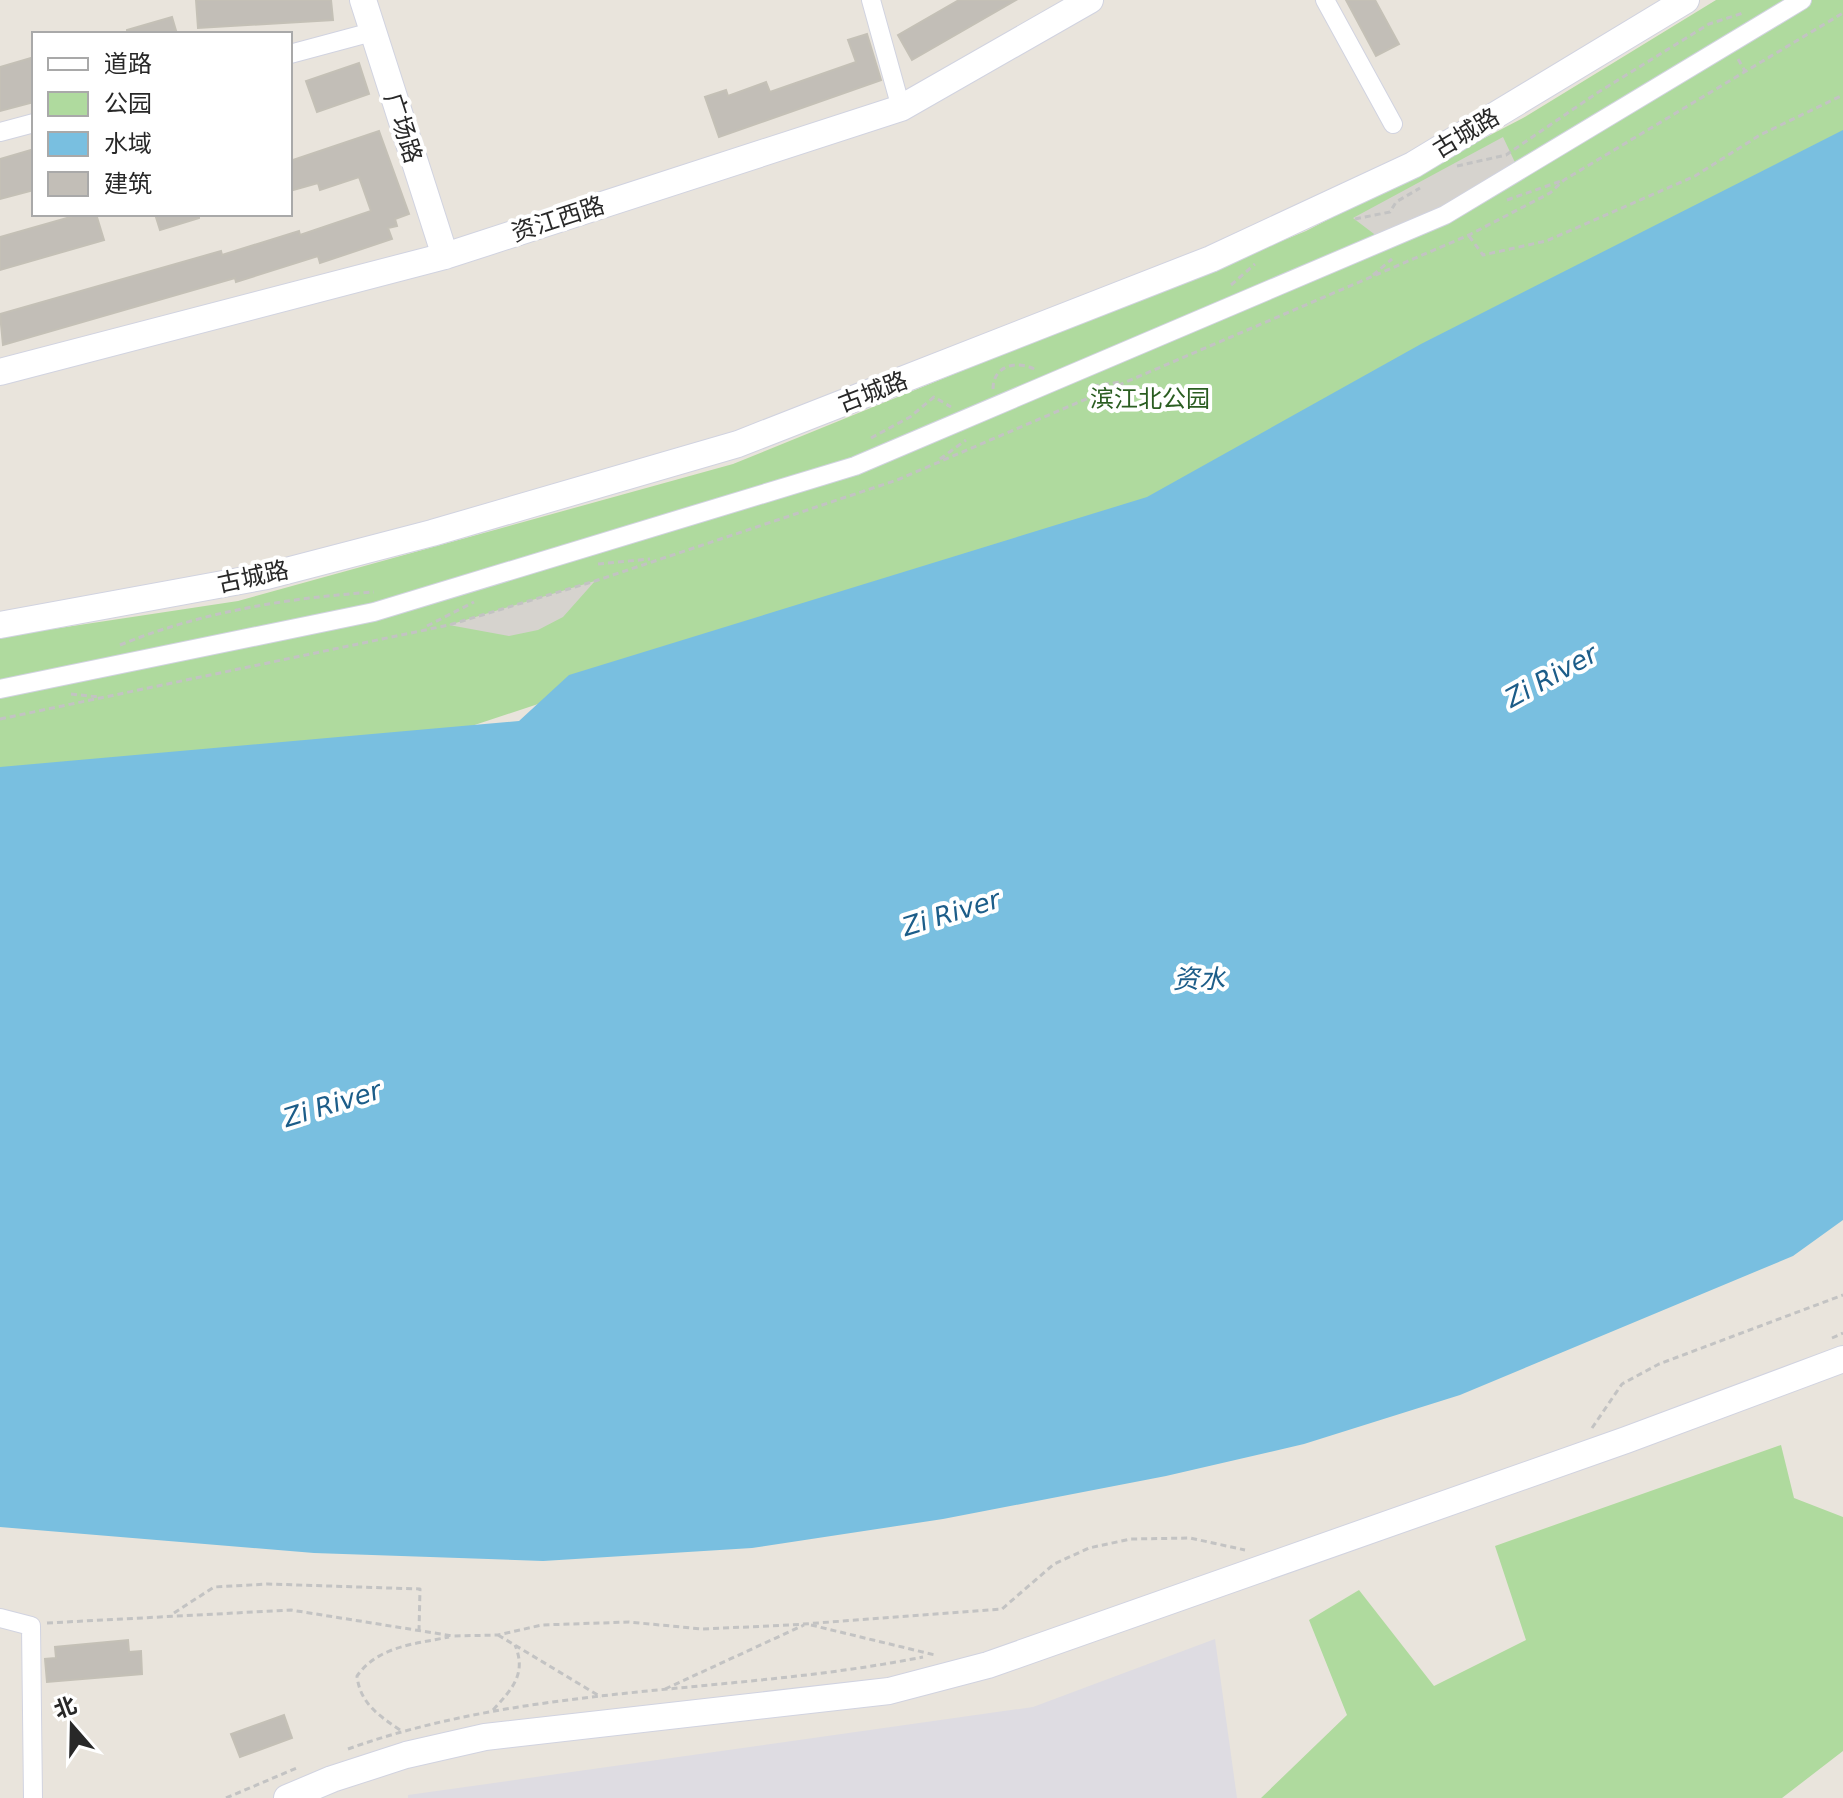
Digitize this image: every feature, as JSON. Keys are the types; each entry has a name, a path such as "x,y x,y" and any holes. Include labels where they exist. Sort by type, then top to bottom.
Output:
{"street":[{"name":"广场路","path":"363,0 445,256"},
{"path":"871,0 901,108"},
{"name":"资江西路","path":"0,372 445,256 901,108 1090,0"},
{"path":"1325,0 1393,124"},
{"name":"古城路","path":"0,625 267,576 432,533 738,444 1211,259 1413,165 1686,0"},
{"path":"0,689 374,612 855,466 1445,215 1802,0"},
{"path":"292,53 372,32"},
{"path":"0,132 32,124"},
{"path":"287,1798 332,1779 406,1755 485,1737 889,1691 988,1665 1571,1460 1843,1359"},
{"path":"0,1618 31,1626 33,1798"}],"path":[{"path":"1446,173 1458,165 1506,155 1597,93 1709,24 1753,10"},
{"path":"1469,235 1483,255 1546,241 1695,176 1760,135 1843,95"},
{"path":"1498,203 1564,180"},
{"path":"1355,219 1390,212 1396,202 1421,187"},
{"path":"1221,294 1256,263"},
{"path":"869,439 910,417 934,397 948,403 955,411 981,412 991,403 993,383 1000,372 1023,362 1043,373"},
{"path":"588,565 658,558"},
{"path":"114,647 169,624 288,600 380,592"},
{"path":"1571,1460 1622,1384 1659,1364 1843,1295"},
{"path":"1823,1342 1843,1333"},
{"path":"1592,1429 1606,1423"},
{"path":"31,1626 59,1620 291,1610 453,1636 498,1635 542,1625 629,1622 702,1629 807,1624 1002,1609 1054,1564 1089,1548 1131,1539 1190,1538 1245,1550 1231,1555"},
{"path":"171,1616 214,1587 268,1584 420,1589 419,1631"},
{"path":"660,1691 807,1624 935,1655"},
{"path":"498,1635 601,1697"},
{"path":"400,1730 375,1713 359,1693 357,1676 369,1659 405,1646 453,1636"},
{"path":"493,1711 517,1683 522,1660 515,1645"},
{"path":"346,1749 400,1730 493,1711 881,1666 947,1652"},
{"path":"226,1798 306,1764"}],"shaded area":[{"path":"1503,137 1520,173 1382,240 1353,218"},
{"path":"595,581 563,617 538,630 509,636 449,625"},
{"path":"1215,1639 1237,1798 408,1798 408,1795 1033,1707"}],"green space":[{"name":"滨江北公园","path":"1716,0 1843,0 1843,148 1189,488 363,762 0,781 0,637 238,601 733,464 1306,231 1523,118"},
{"path":"1781,1445 1794,1498 1843,1517 1843,1751 1782,1798 1261,1798 1347,1715 1309,1620 1359,1590 1434,1686 1526,1640 1495,1546"}],"water":[{"name":"资水","path":"1843,130 1843,1220 1793,1256 1460,1395 1304,1444 1166,1476 943,1519 752,1548 543,1561 314,1553 0,1527 0,767 519,721 569,675 1147,497 1421,344"}],"building":[{"path":"196,0 331,0 333,20 198,28"},
{"path":"959,0 1016,0 912,60 898,35"},
{"path":"1346,0 1375,0 1399,44 1376,56"},
{"path":"172,17 176,32 127,32"},
{"path":"867,34 881,80 719,137 705,97 726,90 728,96 766,82 770,92 856,62 848,40"},
{"path":"32,58 32,103 0,111 0,67"},
{"path":"359,63 369,94 317,112 306,81"},
{"path":"379,131 409,214 395,219 397,226 388,228 392,239 320,263 318,256 236,282 235,278 3,345 0,314 221,251 222,255 299,231 300,235 371,211 359,177 320,190 318,183 292,190 292,160"},
{"path":"32,150 32,191 0,199 0,159"},
{"path":"74,216 97,216 104,240 0,270 0,237"},
{"path":"156,216 199,216 199,218 160,230"},
{"path":"128,1640 129,1652 141,1651 142,1674 47,1682 45,1659 56,1658 55,1647"},
{"path":"284,1715 292,1738 240,1757 231,1734"}],"water label":[{"name":"Zi River","path":"1551,676"},
{"name":"Zi River","path":"951,913"},
{"name":"Zi River","path":"332,1104"}]}
